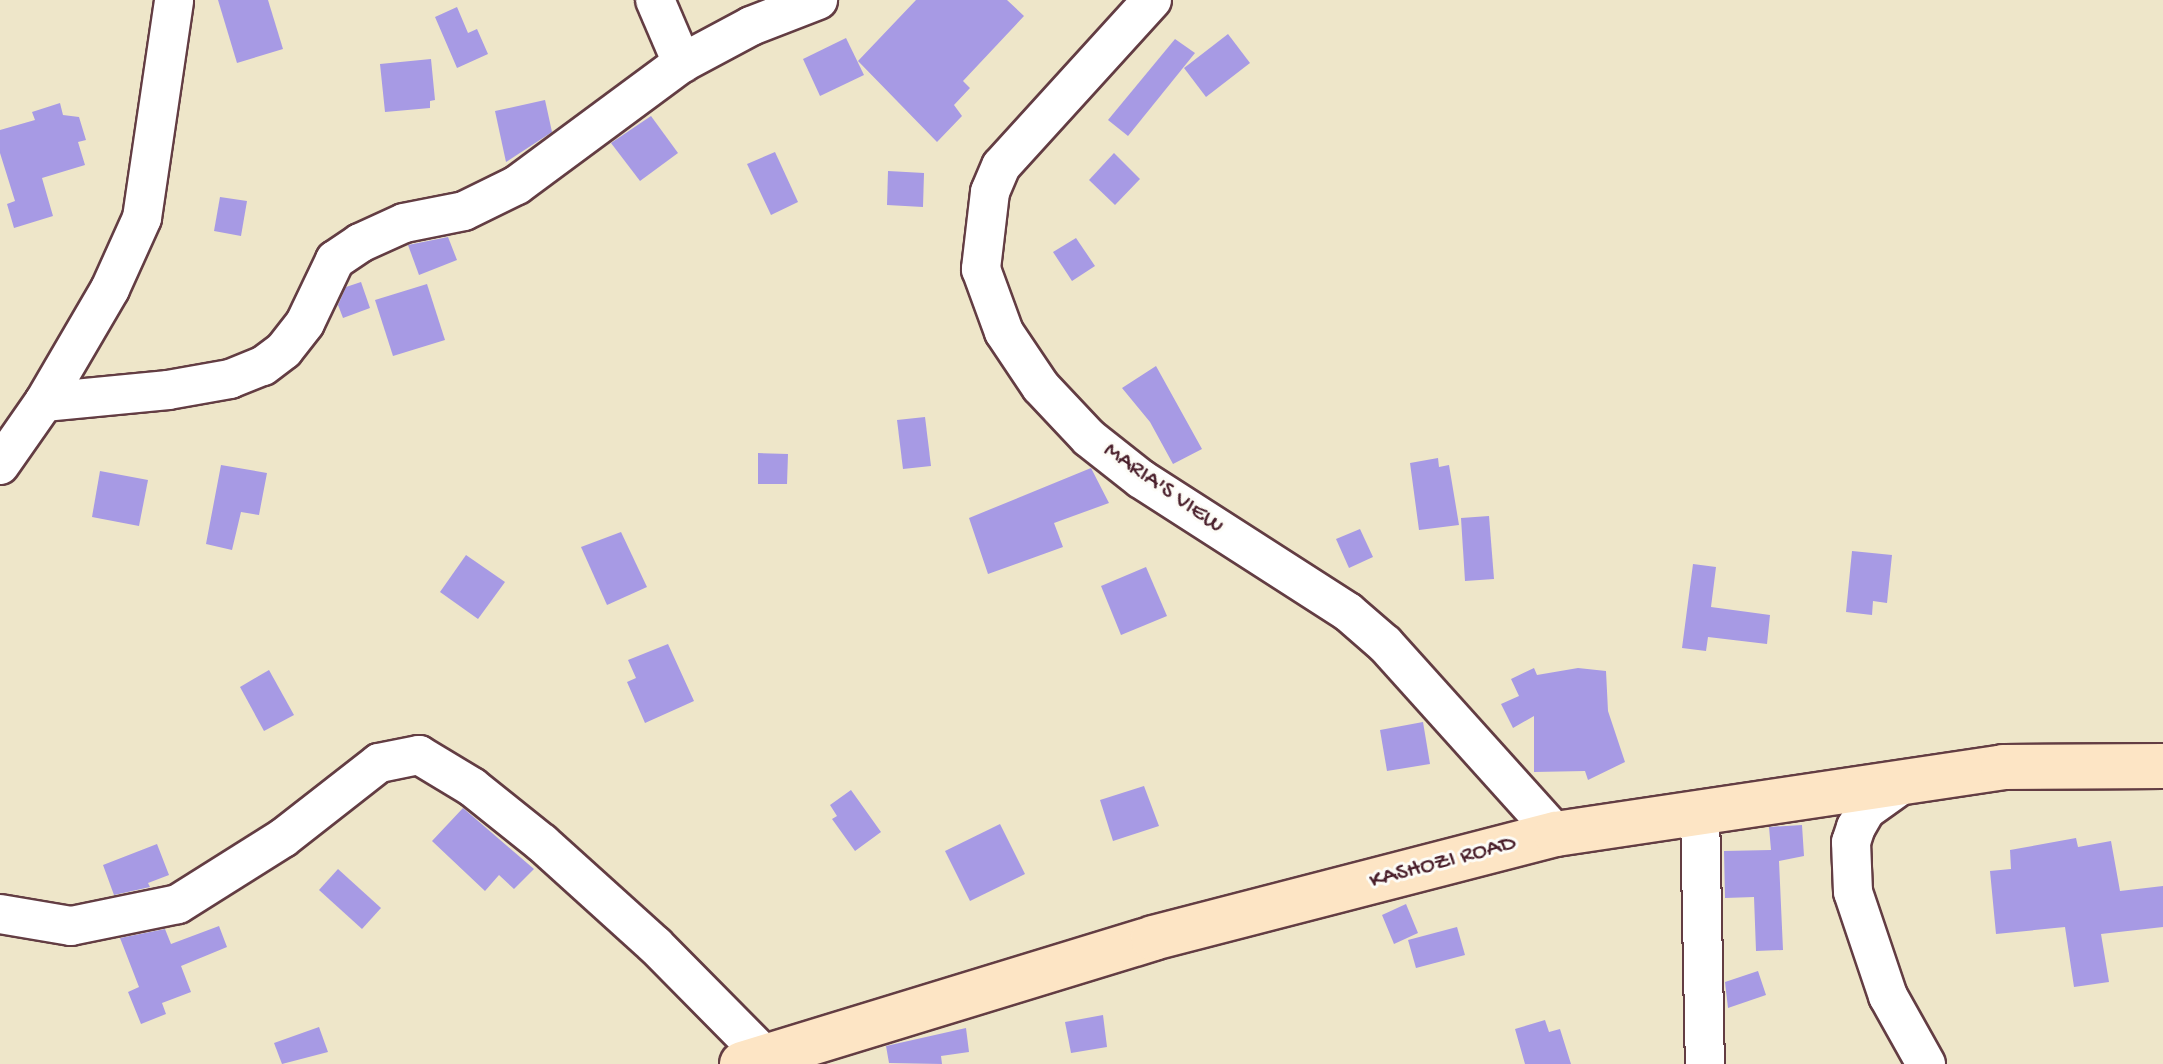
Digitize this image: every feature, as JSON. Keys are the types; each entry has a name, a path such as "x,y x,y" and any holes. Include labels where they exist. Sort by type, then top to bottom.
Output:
{"main road":[{"name":"KASHOZI ROAD","path":"754,1060 1153,938 1556,834 2003,767 2163,766"}],"street":[{"path":"0,465 44,402 110,289 142,218 174,0"},
{"path":"655,0 682,63"},
{"path":"44,402 168,390 230,379 263,366 284,350 305,323 335,260 404,223 464,211 517,185 682,63 751,26 818,0"},
{"name":"MARIA'S VIEW","path":"1132,5 1001,166 990,192 981,269 1004,332 1041,387 1089,438 1141,479 1348,612 1385,644 1556,834"},
{"path":"0,914 71,926 178,904 259,854 379,763 419,755 472,787 542,843 655,945 754,1060"},
{"path":"1908,780 1866,810 1856,827 1851,842 1853,892 1888,996 1926,1064"},
{"path":"1700,811 1705,1064"}],"building":[{"path":"218,0 268,0 283,49 237,63"},
{"path":"916,0 1007,0 1024,16 963,81 970,88 954,105 962,116 937,142 858,61"},
{"path":"457,7 468,33 477,29 488,54 457,68 435,17"},
{"path":"1228,34 1250,63 1206,97 1184,68"},
{"path":"846,38 864,75 820,96 803,59"},
{"path":"1175,39 1195,53 1128,136 1108,120"},
{"path":"431,59 435,100 430,101 430,108 385,112 380,64"},
{"path":"545,100 552,132 506,162 495,111"},
{"path":"60,103 63,115 79,117 86,140 78,142 85,165 42,178 53,216 14,228 7,204 15,201 0,153 0,130 35,120 32,112"},
{"path":"651,116 678,153 640,181 611,143"},
{"path":"775,152 798,202 771,215 747,164"},
{"path":"1114,153 1140,179 1115,205 1089,180"},
{"path":"888,171 924,173 923,207 887,205"},
{"path":"220,197 247,201 241,236 214,231"},
{"path":"448,237 457,260 419,275 408,245"},
{"path":"1076,238 1095,266 1072,281 1053,252"},
{"path":"361,282 370,308 343,318 338,305 346,287"},
{"path":"427,284 445,340 393,356 375,300"},
{"path":"1156,366 1202,449 1173,464 1150,422 1122,388"},
{"path":"925,417 931,466 903,469 897,420"},
{"path":"758,453 788,454 787,484 758,484"},
{"path":"1438,458 1439,467 1449,465 1459,525 1419,530 1410,463"},
{"path":"221,465 267,473 259,515 241,512 232,550 206,544"},
{"path":"1091,468 1109,503 1054,523 1063,547 988,574 969,518"},
{"path":"100,471 148,480 139,526 92,517"},
{"path":"1489,516 1494,579 1465,581 1461,518"},
{"path":"1360,529 1373,557 1349,568 1336,539"},
{"path":"621,532 647,587 607,605 581,547"},
{"path":"1852,551 1892,555 1887,603 1873,601 1872,615 1846,612"},
{"path":"466,555 505,582 478,619 440,592"},
{"path":"1693,564 1716,567 1711,607 1770,615 1767,644 1708,637 1706,651 1682,648"},
{"path":"1146,567 1167,616 1121,635 1101,586"},
{"path":"668,644 694,701 645,723 627,682 636,678 628,660"},
{"path":"1534,668 1537,675 1578,668 1606,671 1608,711 1625,762 1588,780 1585,771 1534,772 1534,716 1513,728 1501,704 1519,696 1511,679"},
{"path":"269,670 294,715 264,731 240,687"},
{"path":"1423,722 1430,764 1387,771 1380,730"},
{"path":"1144,786 1159,826 1113,841 1100,800"},
{"path":"851,790 881,832 855,851 832,819 837,816 830,805"},
{"path":"463,808 534,869 514,889 499,875 485,891 432,841"},
{"path":"1000,824 1025,874 970,901 945,851"},
{"path":"1802,825 1804,856 1779,861 1783,950 1756,951 1754,897 1725,898 1724,851 1771,850 1769,827"},
{"path":"2076,838 2078,847 2111,841 2120,891 2163,886 2163,927 2101,934 2109,982 2074,987 2065,927 1996,934 1990,871 2011,869 2010,850"},
{"path":"157,844 169,875 148,883 150,887 114,895 103,865"},
{"path":"338,869 381,908 362,929 319,890"},
{"path":"1406,904 1418,933 1394,944 1382,915"},
{"path":"219,926 227,947 181,966 191,992 162,1003 166,1014 141,1024 128,992 139,987 120,938 165,929 171,944"},
{"path":"1457,927 1465,955 1416,968 1408,940"},
{"path":"1758,971 1766,995 1728,1008 1725,982"},
{"path":"1103,1015 1107,1047 1071,1053 1065,1022"},
{"path":"1545,1020 1549,1032 1560,1029 1571,1064 1525,1064 1515,1029"},
{"path":"319,1027 328,1052 282,1064 274,1043"},
{"path":"966,1028 969,1052 941,1056 942,1064 889,1063 886,1046"}]}
